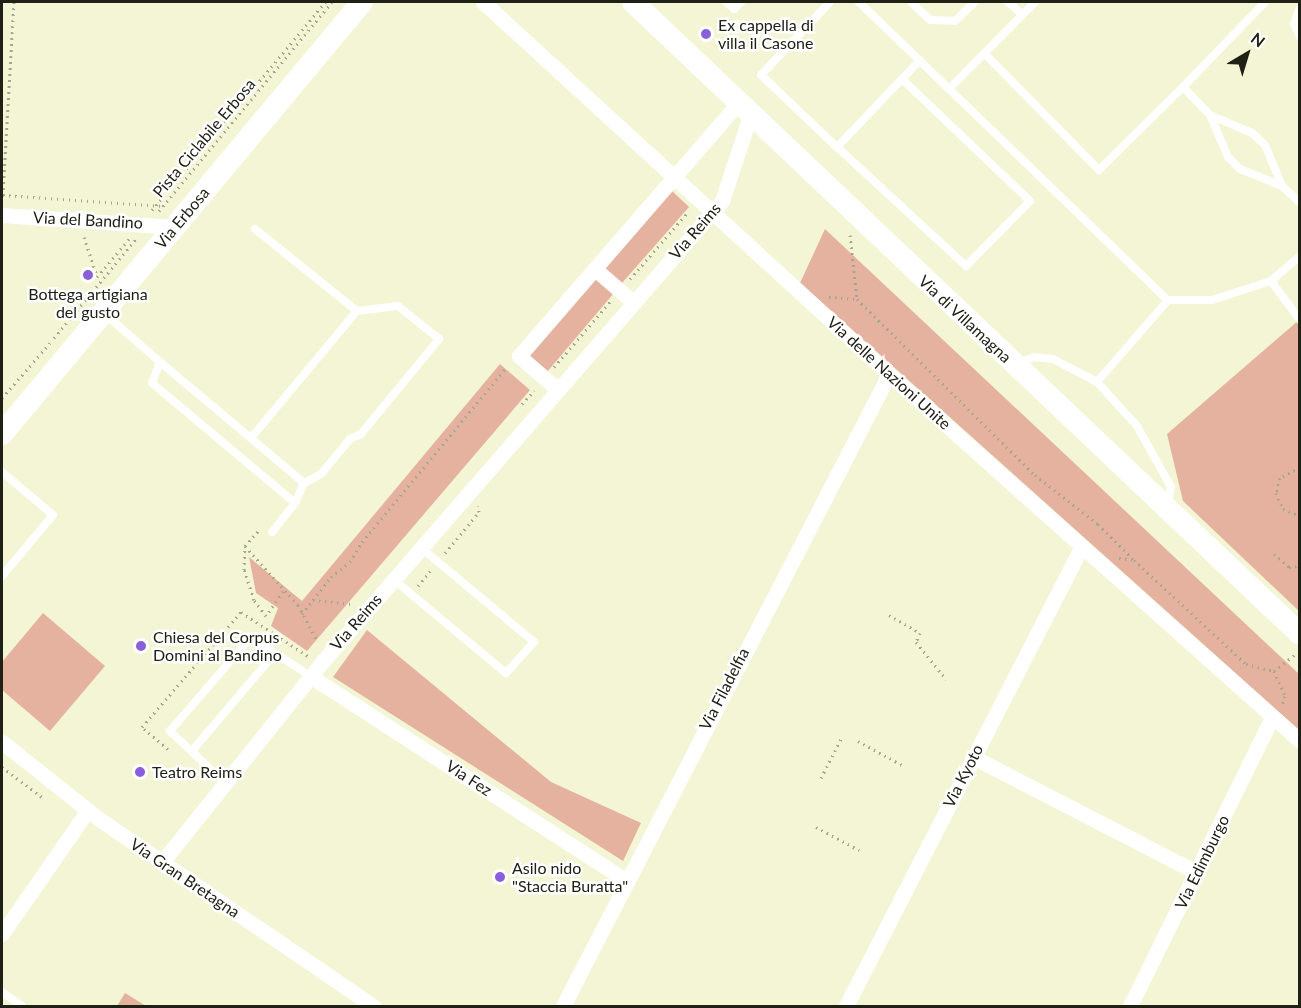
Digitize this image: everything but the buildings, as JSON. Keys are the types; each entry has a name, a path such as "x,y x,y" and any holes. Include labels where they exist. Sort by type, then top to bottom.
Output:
{"main road":[{"name":"Via Erbosa","path":"2,434 362,2"},
{"name":"Via di Villamagna","path":"633,2 1167,511 1298,644"}],"street":[{"name":"Via delle Nazioni Unite","path":"483,2 676,176 889,374 1276,715 1299,741"},
{"path":"550,383 519,356 676,176 744,110"},
{"name":"Via Reims","path":"162,862 310,676 420,547 550,383 633,302 722,201 744,110"},
{"name":"Via del Bandino","path":"2,215 175,227"},
{"path":"595,269 633,302"},
{"name":"Via Filadelfia","path":"563,1006 889,374"},
{"name":"Via Kyoto","path":"846,1006 1082,546"},
{"name":"Via Fez","path":"310,676 627,881"},
{"name":"Via Edimburgo","path":"1130,1006 1276,715"},
{"name":"Via Gran Bretagna","path":"2,742 87,810 373,1006"},
{"path":"973,757 1198,873"},
{"path":"2,934 87,810"}],"lane":[{"path":"726,2 734,9 741,2"},
{"path":"830,2 762,75 966,266 1030,201 902,79"},
{"path":"859,2 1168,300 1212,300 1270,281 1299,256"},
{"path":"911,2 930,20 955,21 975,2"},
{"path":"1008,2 1022,14"},
{"path":"950,88 1035,2"},
{"path":"985,54 1099,170 1265,2"},
{"path":"1299,7 1294,24 1299,37"},
{"path":"837,147 920,60"},
{"path":"1183,87 1210,115 1228,157 1240,169 1282,186"},
{"path":"1210,115 1252,133 1265,145 1282,186 1299,204"},
{"path":"255,229 357,311"},
{"path":"1270,281 1299,320"},
{"path":"1097,382 1168,300"},
{"path":"251,438 357,311 398,306 439,339 361,434 350,439 321,474 304,483 295,503 272,532"},
{"path":"104,313 304,483"},
{"path":"1014,366 1034,357 1053,359 1097,382 1137,426 1171,487 1167,511"},
{"path":"160,362 152,383 295,503"},
{"path":"2,472 52,515 2,576"},
{"path":"393,579 506,673 534,642 420,547"},
{"path":"225,783 170,731 251,637 310,676"},
{"path":"192,751 275,653"},
{"path":"2,992 22,1006"}],"path":[{"path":"14,2 3,195 163,206"},
{"path":"97,277 145,224 156,206 325,2"},
{"name":"Pista Ciclabile Erbosa","path":"2,398 332,2"},
{"path":"514,413 550,383 620,290 692,207"},
{"path":"850,230 857,299 1035,475 1098,524 1246,664 1274,671"},
{"path":"84,235 99,283"},
{"path":"825,297 857,299"},
{"path":"302,614 350,562 401,493 519,356"},
{"path":"1299,467 1280,478 1276,494 1283,509 1299,516"},
{"path":"442,557 479,512 477,501"},
{"path":"272,532 261,527 245,546 244,570 254,600 266,616 283,591"},
{"path":"245,546 283,591 298,605 319,644"},
{"path":"1274,554 1289,567 1299,566"},
{"path":"1115,558 1134,560"},
{"path":"412,594 434,566"},
{"path":"345,612 359,596"},
{"path":"313,600 352,604"},
{"path":"169,750 142,727 241,612 308,657 326,636"},
{"path":"889,615 920,633 916,642 946,679"},
{"path":"1274,671 1298,644"},
{"path":"1274,671 1285,696 1276,715"},
{"path":"821,777 841,739"},
{"path":"858,741 902,765"},
{"path":"2,767 44,798"},
{"path":"816,827 859,850"}],"shaded area":[{"path":"670,189 689,207 622,283 603,267"},
{"path":"825,229 1299,674 1299,730 800,283"},
{"path":"596,278 614,293 547,372 529,356"},
{"path":"1299,320 1299,611 1183,501 1167,434"},
{"path":"500,364 530,390 307,651 271,626 278,608 256,593 249,557 302,601"},
{"path":"43,613 105,666 50,731 2,690 2,662"},
{"path":"367,630 551,782 641,823 623,861 333,677"},
{"path":"125,993 146,1006 117,1006"}],"place":[{"name":"Ex cappella di villa il Casone","path":"706,34"},
{"name":"Bottega artigiana del gusto","path":"88,275"},
{"name":"Chiesa del Corpus Domini al Bandino","path":"141,646"},
{"name":"Teatro Reims","path":"140,772"},
{"name":"Asilo nido \"Staccia Buratta\"","path":"500,877"}]}
